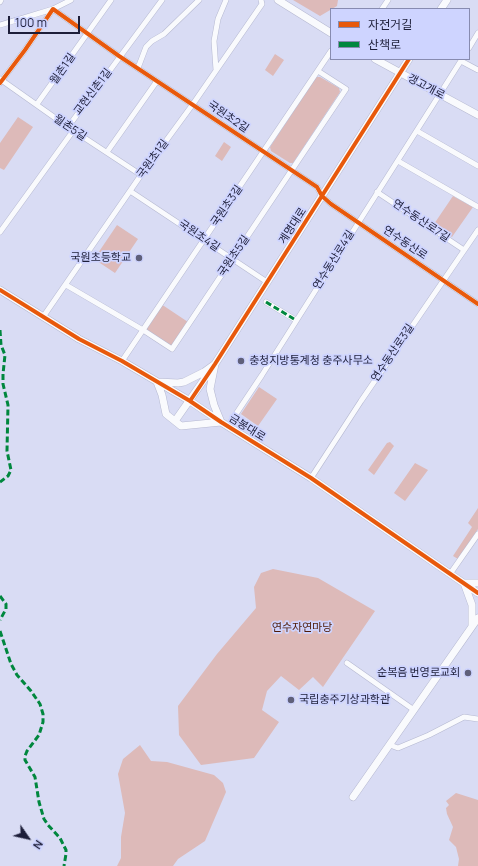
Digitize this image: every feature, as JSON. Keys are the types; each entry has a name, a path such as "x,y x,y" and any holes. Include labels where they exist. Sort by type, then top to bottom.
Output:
{"street":[{"path":"0,25 53,9 71,0"},
{"name":"월촌1길","path":"37,104 111,0"},
{"name":"교현신촌1길","path":"68,127 119,56 162,0"},
{"path":"138,68 146,48 152,41 164,34 199,0"},
{"path":"216,70 214,41 218,19 226,0"},
{"name":"국원초1길","path":"43,317 262,4 261,0"},
{"path":"278,0 330,32"},
{"path":"53,9 119,56"},
{"path":"1,81 25,50 53,9"},
{"path":"470,46 477,36"},
{"name":"국원초3길","path":"122,361 330,53"},
{"name":"국원초2길","path":"119,56 317,187 322,196"},
{"name":"갱고개로","path":"377,60 478,115"},
{"name":"계명대로","path":"175,421 215,364 408,60"},
{"path":"462,60 478,70"},
{"name":"연수동산로4길","path":"228,426 462,60"},
{"name":"국원초5길","path":"66,285 143,330 172,349 346,89 318,71"},
{"name":"월촌5길","path":"1,81 141,175"},
{"path":"107,152 157,81"},
{"path":"0,232 73,130"},
{"path":"417,131 478,166"},
{"path":"398,160 478,207"},
{"name":"국원초4길","path":"130,191 267,282"},
{"name":"연수동산로7길","path":"377,192 464,250"},
{"name":"연수동산로","path":"322,196 478,304"},
{"name":"연수동산로3길","path":"311,478 358,404 478,230"},
{"name":"금봉대로","path":"0,290 79,339 122,361 190,401 311,478 478,592"},
{"path":"266,302 294,319"},
{"path":"215,364 210,389 214,405 221,422 181,426 166,414 162,395 157,382 184,382 204,372 215,364"},
{"path":"450,574 478,534"},
{"path":"475,625 472,605 464,583 478,583"},
{"path":"353,797 475,625 478,618"},
{"path":"347,663 414,710"},
{"path":"390,745 398,748 429,735 464,717 478,719"}],"green space":[{"path":"293,0 338,0 337,6 330,8 330,10 320,16"},
{"path":"275,54 284,60 273,76 265,70"},
{"path":"316,77 320,77 339,88 340,92 293,163 290,163 271,151 270,147"},
{"path":"18,117 33,127 4,170 0,168 0,143"},
{"path":"224,142 231,147 222,161 215,156"},
{"path":"453,196 473,207 452,237 434,224"},
{"path":"117,225 138,239 115,273 94,259"},
{"path":"161,304 188,322 173,346 170,346 146,330"},
{"path":"259,387 277,399 258,426 241,414"},
{"path":"390,442 394,446 374,475 368,470 387,443"},
{"path":"415,463 428,470 405,501 394,493"},
{"path":"478,508 478,529 458,559 453,556 472,527 468,523"},
{"name":"연수자연마당","path":"273,569 318,578 375,611 323,687 313,677 299,690 281,676 267,691 262,710 279,722 254,758 201,765 179,735 178,706 217,654 256,608 254,587 261,573"},
{"path":"140,745 151,761 167,762 214,775 223,783 226,792 205,841 178,859 173,866 117,866 121,858 121,837 125,813 118,774 123,759"},
{"path":"456,793 478,800 478,866 458,866 459,859 456,847 449,840 453,827 447,814 446,808 449,805 446,801"}],"marked path":[{"path":"266,302 294,319"},
{"path":"0,330 1,345 5,355 3,384 8,405 7,451 11,470 8,476 0,482"},
{"path":"0,596 6,604 6,609 0,620"},
{"path":"0,631 11,664 17,675 40,704 43,714 43,722 39,735 27,751 25,760 35,777 39,802 44,819 60,838 66,850 64,866"}],"cycle path":[{"path":"0,83 53,9 119,56 317,187 322,196 331,204 478,304"},
{"path":"190,401 408,60"},
{"path":"0,290 79,339 122,361 190,401 311,478 478,593"}],"place":[{"name":"국원초등학교","path":"139,258"},
{"name":"충청지방통계청 충주사무소","path":"241,361"},
{"name":"순복음 번영로교회","path":"468,673"},
{"name":"국립충주기상과학관","path":"291,700"}]}
